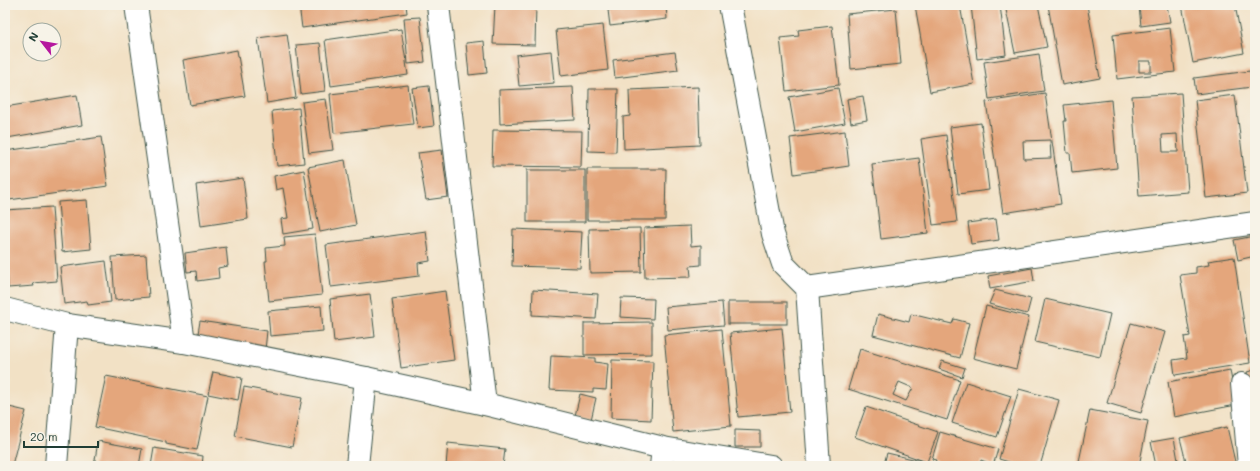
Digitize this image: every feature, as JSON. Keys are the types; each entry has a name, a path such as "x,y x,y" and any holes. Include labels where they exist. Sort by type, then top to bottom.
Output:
{"street":[{"path":"136,5 184,342"},
{"path":"438,5 485,404"},
{"path":"730,5 773,234 783,264 806,288 819,466"},
{"path":"806,288 1255,223"},
{"path":"5,309 67,325 184,342 366,378 485,404 662,457 771,466"},
{"path":"56,466 67,325"},
{"path":"357,466 366,378"},
{"path":"1242,384 1249,466"}],"building":[{"path":"299,5 406,5 407,13 302,28"},
{"path":"495,5 536,5 535,45 493,44"},
{"path":"646,5 666,5 667,19 610,26 608,10"},
{"path":"915,5 960,5 974,84 930,92"},
{"path":"971,5 1000,5 1006,55 977,59"},
{"path":"1005,5 1038,5 1047,47 1015,53"},
{"path":"1048,5 1087,5 1100,78 1062,85"},
{"path":"1139,5 1167,5 1170,22 1141,26"},
{"path":"1182,5 1235,5 1244,53 1193,63"},
{"path":"896,9 901,64 851,69 847,14"},
{"path":"420,17 425,62 408,64 404,18"},
{"path":"603,25 608,70 561,76 556,30"},
{"path":"832,26 839,85 786,91 780,38 799,36 798,30"},
{"path":"1170,28 1175,72 1117,79 1113,35","holes":["1139,61 1151,61 1151,72 1139,72"]},
{"path":"401,29 408,75 331,86 325,40"},
{"path":"287,34 296,98 267,103 258,38"},
{"path":"484,41 487,73 469,75 466,43"},
{"path":"320,43 325,91 301,94 296,45"},
{"path":"237,50 245,96 190,105 183,60"},
{"path":"551,51 554,83 519,86 516,55"},
{"path":"675,52 678,70 615,78 613,60"},
{"path":"1039,54 1044,91 989,99 984,62"},
{"path":"1250,71 1252,87 1196,94 1194,78"},
{"path":"408,85 413,124 334,133 330,94"},
{"path":"429,86 434,126 418,128 412,88"},
{"path":"573,87 575,120 500,124 499,90"},
{"path":"698,87 700,145 624,149 623,117 630,116 629,90"},
{"path":"838,88 845,123 795,132 789,97"},
{"path":"589,89 618,89 616,152 588,151"},
{"path":"1045,93 1061,204 1003,213 986,102","holes":["1050,140 1051,158 1024,159 1023,141"]},
{"path":"1181,93 1188,192 1139,196 1132,96","holes":["1177,134 1178,152 1163,152 1162,135"]},
{"path":"77,95 82,125 7,138 5,107"},
{"path":"1235,95 1247,193 1206,198 1195,100"},
{"path":"863,96 867,120 851,123 847,99"},
{"path":"326,99 333,150 309,153 302,102"},
{"path":"1111,100 1117,168 1072,173 1070,153 1067,153 1064,105"},
{"path":"299,108 304,163 277,166 272,111"},
{"path":"981,123 989,190 958,194 950,127"},
{"path":"493,130 582,131 581,167 492,166"},
{"path":"845,131 849,166 794,174 790,138"},
{"path":"946,135 957,222 933,225 921,139"},
{"path":"101,137 108,186 9,200 5,173 5,151"},
{"path":"442,150 448,197 426,200 418,153"},
{"path":"919,158 928,233 881,239 872,164"},
{"path":"345,160 356,225 320,232 308,167"},
{"path":"587,169 666,169 665,220 587,220"},
{"path":"304,170 313,229 283,234 281,219 288,218 283,188 276,190 274,176"},
{"path":"527,170 585,170 585,222 527,222"},
{"path":"243,178 248,219 201,226 196,185"},
{"path":"87,200 91,249 62,252 58,202"},
{"path":"52,207 57,281 33,283 34,286 8,288 5,210"},
{"path":"996,219 999,240 971,244 968,223"},
{"path":"690,226 691,246 701,245 701,265 690,266 691,277 645,278 644,228"},
{"path":"640,228 641,272 590,273 589,229"},
{"path":"513,229 582,232 580,268 512,266"},
{"path":"426,231 430,261 418,263 419,276 331,287 326,245"},
{"path":"315,234 322,295 269,301 265,261 267,261 266,248 285,246 284,237"},
{"path":"1255,236 1255,256 1238,260 1234,240"},
{"path":"226,247 228,266 218,268 219,278 197,281 196,271 187,272 185,253"},
{"path":"146,255 149,297 115,300 112,257"},
{"path":"1234,257 1250,363 1175,375 1173,360 1187,358 1184,337 1190,336 1180,275 1196,273 1196,267 1209,265 1208,261"},
{"path":"106,261 111,302 88,305 87,301 64,304 60,267"},
{"path":"1032,268 1034,281 990,289 988,276"},
{"path":"533,290 598,294 596,319 532,315"},
{"path":"995,290 1031,299 1027,314 989,304"},
{"path":"445,291 454,360 401,368 392,299"},
{"path":"370,294 375,337 334,342 330,299"},
{"path":"621,298 654,299 653,319 620,317"},
{"path":"1045,299 1110,314 1100,357 1035,342"},
{"path":"722,302 724,325 668,330 666,307"},
{"path":"728,302 787,302 787,324 728,324"},
{"path":"321,306 323,331 270,336 268,311"},
{"path":"986,306 1029,317 1016,369 973,358"},
{"path":"878,314 909,322 911,314 952,324 954,319 969,323 960,358 873,335"},
{"path":"200,321 267,331 265,350 197,340"},
{"path":"652,322 652,354 584,355 584,323"},
{"path":"1131,323 1165,332 1141,413 1107,403"},
{"path":"782,328 790,412 738,417 730,333"},
{"path":"722,329 731,426 673,432 664,335"},
{"path":"860,349 960,380 947,420 848,389","holes":["899,382 913,388 906,401 893,395"]},
{"path":"551,356 595,358 595,362 608,364 606,390 593,389 593,392 549,390"},
{"path":"612,360 653,361 651,420 611,418"},
{"path":"942,361 965,368 962,377 939,369"},
{"path":"1230,370 1236,405 1174,417 1168,382"},
{"path":"1255,370 1255,412 1254,412 1247,372"},
{"path":"213,372 242,378 238,400 208,394"},
{"path":"106,376 208,396 197,450 95,427"},
{"path":"966,382 1011,396 997,437 952,423"},
{"path":"244,387 302,398 292,447 235,436"},
{"path":"1019,389 1059,400 1040,466 1022,466 999,459"},
{"path":"580,394 596,398 591,420 575,416"},
{"path":"5,406 26,411 12,465 5,464"},
{"path":"866,407 938,432 927,462 855,437"},
{"path":"1090,410 1148,421 1139,466 1078,466"},
{"path":"1227,427 1236,466 1187,466 1180,438"},
{"path":"735,430 760,431 760,447 735,447"},
{"path":"940,432 998,449 993,466 990,466 991,464 981,460 980,466 934,466 936,460 932,459"},
{"path":"1174,438 1179,466 1156,466 1151,442"},
{"path":"98,441 142,449 139,466 94,466"},
{"path":"448,443 505,449 503,466 446,466"},
{"path":"154,448 203,456 202,466 151,466"},
{"path":"887,453 930,463 929,466 891,466 884,464"}]}
